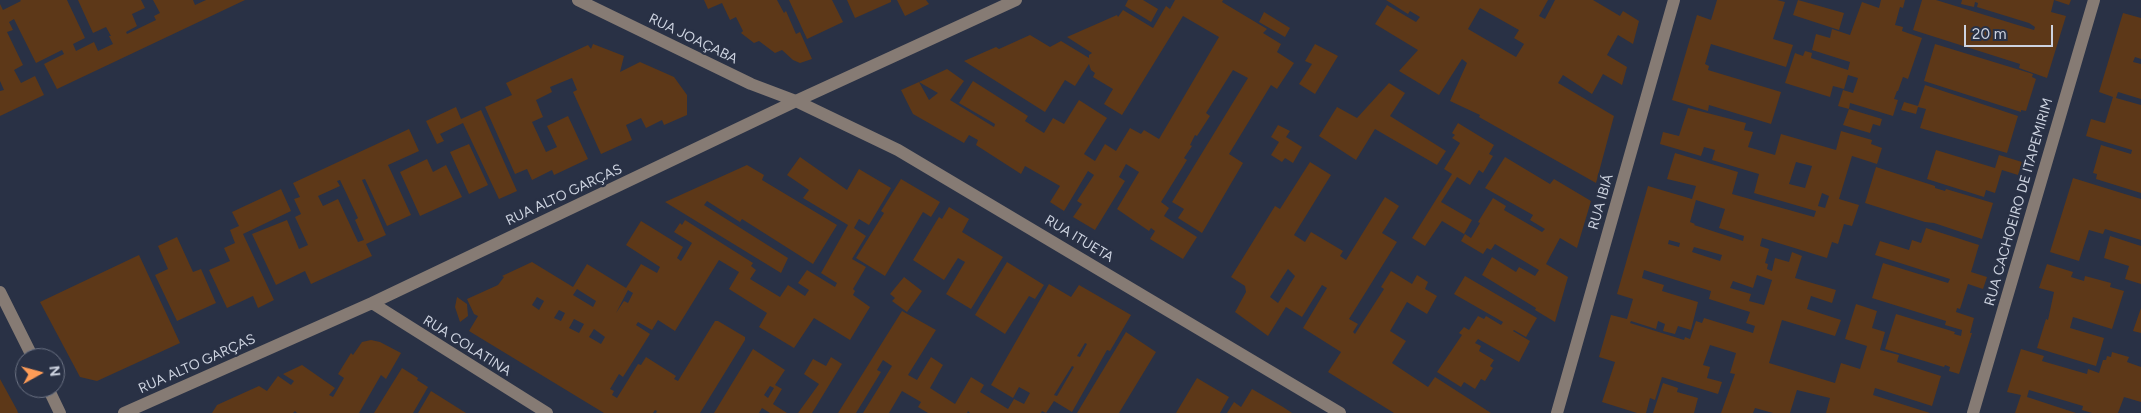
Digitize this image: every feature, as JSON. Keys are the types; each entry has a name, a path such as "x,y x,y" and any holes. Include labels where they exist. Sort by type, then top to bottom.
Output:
{"street":[{"name":"RUA JOAÇABA","path":"578,0 751,84 796,101"},
{"name":"RUA ALTO GARÇAS","path":"124,413 372,303 796,101 1016,0"},
{"name":"RUA IBIÁ","path":"1557,413 1674,0"},
{"name":"RUA CACHOEIRO DE ITAPEMIRIM","path":"1973,413 2094,0"},
{"name":"RUA ITUETA","path":"796,101 898,150 1340,413"},
{"path":"0,292 28,348"},
{"name":"RUA COLATINA","path":"372,303 547,413"},
{"path":"53,398 60,413"}],"building":[{"path":"20,0 67,0 85,38 73,44 76,51 94,42 98,51 113,44 109,36 111,36 106,27 93,33 78,0 141,0 145,8 132,14 137,26 126,32 127,34 156,20 154,16 160,13 153,0 193,0 195,5 206,0 245,0 57,89 44,64 64,54 62,50 36,63 14,19 9,22 13,30 7,32 23,65 14,70 21,83 35,76 44,95 0,116 0,91 4,90 0,81 0,4 3,10"},
{"path":"704,0 777,0 784,13 786,11 796,34 800,32 812,59 800,63 793,60 782,50 775,53 759,41 754,43 741,33 743,31 736,17 730,20 722,3 708,9"},
{"path":"789,0 832,0 843,22 807,39"},
{"path":"847,0 891,0 891,2 855,18"},
{"path":"897,0 926,0 929,4 905,16"},
{"path":"1128,0 1143,0 1158,9 1151,22 1125,6"},
{"path":"1175,0 1223,0 1222,2 1267,29 1263,33 1281,44 1277,52 1294,63 1277,89 1271,85 1229,154 1243,163 1202,233 1178,218 1184,209 1172,202 1248,78 1233,70 1206,113 1210,116 1197,136 1195,135 1190,145 1192,146 1184,158 1187,160 1161,202 1169,208 1164,216 1197,237 1183,259 1150,239 1155,231 1151,228 1149,231 1117,209 1139,172 1126,164 1119,177 1125,181 1095,230 1073,217 1082,204 1077,201 1094,175 1088,171 1064,211 1050,202 1060,186 1025,166 1021,174 976,145 978,140 969,135 964,143 913,114 901,90 947,69 964,81 950,100 994,127 995,124 959,103 973,81 1028,116 1025,121 1044,133 1053,118 1064,124 1079,100 1107,118 1084,154 1095,161 1105,144 1116,151 1130,128 1141,134 1144,130 1159,139 1219,37 1183,16 1122,115 1104,104 1113,89 1093,77 1095,73 1091,70 1089,64 1075,86 1065,80 1045,112 964,61 996,47 999,49 1030,35 1050,47 1061,41 1089,58 1089,55 1092,53 1067,37 1117,15 1118,17 1123,10 1153,28 1166,6 1170,9","holes":["919,82 938,93 929,100"]},
{"path":"1386,0 1548,0 1539,16 1545,19 1555,0 1593,0 1620,16 1623,11 1639,21 1633,44 1618,35 1607,55 1627,67 1622,85 1603,74 1592,94 1563,75 1558,83 1614,116 1596,183 1479,117 1480,115 1450,101 1467,63 1462,59 1439,95 1399,71 1418,50 1375,24 1387,5 1416,22 1420,17 1410,11 1408,14","holes":["1480,8 1519,30 1514,38 1524,44 1516,57 1468,29"]},
{"path":"1717,0 1777,0 1785,2 1773,39 1793,45 1786,67 1711,44 1705,64 1709,66 1708,70 1781,92 1771,124 1709,105 1708,111 1672,100 1697,15 1711,20"},
{"path":"1798,0 1844,13 1839,30 1793,15"},
{"path":"1881,0 1905,0 1903,8 1900,7 1895,25 1903,27 1902,31 1922,38 1908,79 1903,77 1894,99 1898,100 1893,116 1850,103 1849,109 1838,106 1843,90 1853,93 1858,78 1848,75 1844,89 1833,86 1830,97 1785,83 1795,53 1803,56 1805,51 1812,53 1811,58 1848,70 1850,62 1812,50 1816,34 1830,38 1832,29 1850,35 1862,2 1879,8"},
{"path":"1922,0 1936,0 2034,30 2035,27 2029,23 1977,7 1978,3 1975,2 1974,7 1961,4 1962,0 2054,0 2051,12 2066,16 2047,78 2019,68 2020,64 1913,30"},
{"path":"2054,0 2071,0 2069,5"},
{"path":"1264,12 1290,28 1285,37 1259,22"},
{"path":"2123,13 2141,18 2141,59 2135,57 2133,62 2141,64 2141,99 2118,92 2116,98 2141,105 2141,193 2096,179 2097,174 2093,173 2101,145 2131,154 2132,150 2086,136 2091,119 2105,123 2113,97 2099,92"},
{"path":"593,44 624,56 620,72 640,62 674,77 687,95 687,115 664,125 662,120 646,128 641,118 626,125 632,140 601,154 573,92 577,90 572,78 550,87 552,92 536,100 543,117 532,122 546,152 557,147 547,126 568,116 588,159 554,175 552,170 532,180 527,169 515,174 485,107 512,95 506,83 588,45 591,49"},
{"path":"1315,44 1338,56 1315,94 1299,84 1312,64 1305,61"},
{"path":"1935,44 2033,74 2032,77 2036,79 2026,111 2021,110 2021,112 1924,81"},
{"path":"1389,83 1405,93 1390,116 1446,151 1437,165 1375,129 1356,160 1319,136 1337,107 1357,118"},
{"path":"1925,85 2018,116 2007,153 1920,128 1926,109 1918,107 1916,114 1901,110 1904,102 1918,106"},
{"path":"456,107 461,119 481,110 517,191 499,199 463,123 440,134 444,141 437,144 426,121"},
{"path":"1688,108 1746,123 1744,130 1753,132 1748,147 1775,155 1781,134 1836,150 1841,131 1872,140 1871,144 1882,148 1877,164 1852,156 1839,199 1859,205 1852,226 1844,224 1838,244 1832,242 1827,258 1762,238 1760,246 1769,249 1765,263 1768,264 1767,269 1772,271 1775,258 1789,262 1792,252 1802,256 1795,278 1836,290 1832,303 1811,296 1807,309 1841,320 1835,336 1782,320 1769,363 1835,383 1841,363 1860,369 1867,346 1845,339 1856,304 1877,311 1872,328 1885,332 1880,350 1899,355 1897,362 1941,376 1932,406 1875,388 1873,395 1930,413 1826,413 1830,398 1797,390 1790,413 1773,413 1755,408 1753,413 1721,413 1735,374 1730,373 1736,353 1710,345 1703,365 1710,367 1707,378 1722,382 1718,394 1662,377 1655,400 1650,398 1646,413 1637,413 1602,402 1615,362 1599,357 1611,315 1627,319 1633,299 1617,294 1648,186 1692,199 1696,186 1667,179 1675,153 1738,172 1732,194 1814,217 1816,211 1754,193 1759,174 1712,160 1715,150 1704,147 1701,156 1660,144 1663,132 1679,136","holes":["1796,162 1812,166 1805,188 1789,184","1822,193 1829,196 1825,208 1818,206","1696,200 1725,209 1719,228 1744,236 1743,241 1690,222","1669,240 1680,243 1679,247 1668,244","1694,247 1722,255 1720,261 1692,252","1644,270 1711,291 1709,299 1750,312 1746,323 1755,326 1753,333 1704,318 1702,323 1696,321 1690,339 1685,337 1684,340 1630,323 1631,321 1656,329 1658,321 1665,324 1663,331 1675,334 1678,326 1691,330 1698,302 1662,291 1664,285 1642,278","1757,275 1772,280 1764,305 1749,301 1751,294 1730,288 1733,281 1753,288"]},
{"path":"1849,109 1882,119 1880,126 1873,124 1870,133 1843,125"},
{"path":"1458,123 1494,145 1489,154 1493,156 1483,173 1479,170 1470,185 1457,177 1441,202 1472,220 1464,234 1442,221 1425,246 1412,238 1452,174 1444,169 1460,143 1452,138 1455,135 1452,133"},
{"path":"1278,125 1290,131 1286,137 1302,147 1293,163 1285,158 1282,162 1271,155 1279,142 1271,137"},
{"path":"409,129 419,151 388,165 411,215 387,226 365,179 362,180 386,235 366,244 372,256 311,284 305,271 276,285 252,234 287,220 299,249 308,245 295,217 301,214 294,199 300,197 293,183","holes":["340,180 358,218 355,220 364,240 358,242 338,199 323,206 318,196 340,186 337,181"]},
{"path":"469,144 488,185 469,194 450,152"},
{"path":"1936,150 1995,168 1999,155 2022,162 2018,175 2002,170 1995,193 1986,190 1984,197 1927,179"},
{"path":"800,157 847,190 859,169 891,188 869,225 859,219 854,228 866,236 852,259 866,267 853,289 855,291 853,295 870,307 850,340 814,318 794,348 759,327 767,313 729,289 739,272 719,260 675,331 658,320 652,330 638,322 636,325 650,334 623,377 619,374 610,389 614,391 612,395 617,398 638,364 641,365 646,357 676,376 674,379 678,381 715,321 718,321 745,337 745,340 700,413 656,413 657,411 655,410 653,413 604,413 469,331 478,316 474,314 467,299 498,285 504,277 502,276 532,262 573,287 587,264 626,288 641,264 657,273 660,267 626,245 641,221 683,247 677,258 681,261 692,243 674,232 680,223 682,225 685,220 753,263 751,266 756,270 750,279 780,297 788,285 805,296 809,290 798,283 807,270 835,287 837,283 821,273 848,225 803,198 809,190 787,175","holes":["577,289 596,301 593,307 573,295","628,290 633,293 628,303 624,301 616,313","537,297 544,301 539,310 532,305","559,310 565,313 561,321 554,318","574,319 584,324 579,333 569,328","594,329 605,337 601,344 589,337"]},
{"path":"1505,157 1550,184 1554,179 1591,201 1577,248 1560,238 1546,264 1568,277 1555,322 1482,275 1492,257 1516,272 1519,267 1535,276 1539,270 1495,244 1491,250 1487,248 1483,254 1461,241 1465,234 1471,238 1480,223 1478,222 1493,198 1506,206 1504,210 1542,232 1545,229 1530,220 1533,215 1485,188"},
{"path":"427,159 433,172 446,165 462,197 420,216 400,172"},
{"path":"1310,162 1331,175 1294,235 1305,242 1311,232 1343,251 1340,256 1346,260 1385,197 1399,206 1382,233 1397,242 1349,319 1358,324 1353,332 1355,334 1384,289 1381,287 1391,271 1412,284 1417,275 1428,282 1425,289 1437,296 1427,314 1407,302 1390,331 1406,341 1392,363 1428,387 1435,377 1491,413 1394,413 1328,372 1341,352 1303,328 1327,288 1322,285 1302,317 1286,307 1268,336 1235,312 1246,292 1245,286 1231,277 1275,206 1280,209","holes":["1288,269 1295,276 1278,303 1270,297"]},
{"path":"747,165 764,175 762,180 837,225 813,264 742,219 740,222 707,201 704,205 788,258 781,273 665,202"},
{"path":"1876,167 1935,186 1935,188 1945,191 1946,189 1993,203 1982,239 1865,203"},
{"path":"2073,178 2141,199 2141,240 2105,229 2103,234 2089,230 2079,261 2050,252"},
{"path":"901,179 940,202 931,217 923,212 885,276 856,258 884,213 881,211"},
{"path":"281,189 291,211 243,234 274,300 258,308 253,296 227,308 209,270 230,261 224,248 235,243 230,230 239,226 232,212"},
{"path":"949,207 969,219 962,232 1003,257 971,309 946,294 965,262 958,258 944,280 913,260 939,217 942,219"},
{"path":"1926,228 1979,245 1971,272 1987,277 1983,289 1968,284 1960,309 1957,308 1956,312 1974,318 1970,333 1972,333 1959,374 1949,371 1950,367 1945,365 1944,367 1885,349 1896,314 1955,332 1954,334 1961,336 1962,330 1945,325 1946,321 1872,298 1883,263 1948,283 1950,279 1875,255 1880,241 1909,250 1912,240 1921,243"},
{"path":"2110,236 2141,246 2141,284 2125,279 2129,266 2104,258"},
{"path":"177,237 193,272 201,269 216,303 177,321 155,275 168,269 158,246"},
{"path":"139,255 180,343 97,381 80,377 40,302"},
{"path":"1007,262 1044,285 1035,299 1029,296 1005,334 975,315"},
{"path":"2047,264 2073,272 2071,277 2084,281 2085,276 2111,283 2110,287 2124,291 2112,329 2073,317 2070,328 2104,338 2096,366 2037,348 2046,319 2048,320 2054,292 2039,288"},
{"path":"1465,276 1537,318 1526,337 1513,331 1530,341 1519,362 1478,339 1475,343 1481,346 1479,351 1494,360 1490,366 1493,368 1485,381 1481,379 1475,389 1464,382 1461,387 1437,372 1462,335 1459,333 1464,327 1469,330 1478,316 1484,319 1486,316 1501,325 1503,322 1454,294"},
{"path":"904,277 922,291 907,312 892,301 895,298 890,294"},
{"path":"1049,284 1071,297 1079,285 1131,315 1110,351 1107,350 1072,412 1054,401 1046,413 1042,411 1041,413 970,413 968,411 967,413 928,413 918,407 921,402 902,391 889,413 863,413 892,366 883,360 877,370 881,372 856,413 838,413 902,311 936,330 908,375 917,380 931,357 943,365 930,388 955,404 971,377 984,385 980,392 1008,409 1014,399 1024,404 1030,393 1019,387 1013,398 991,385","holes":["1085,343 1087,344 1080,357 1077,356","1072,366 1074,367 1057,396 1054,395"]},
{"path":"457,297 467,304 468,316 460,322 455,307"},
{"path":"2141,308 2141,333 2133,331"},
{"path":"1126,332 1156,352 1119,413 1077,413"},
{"path":"371,340 380,342 401,353 386,379 381,375 359,413 297,413 295,411 293,413 212,413 217,405 259,386 267,391 278,376 291,385 294,381 283,374 302,365 335,388 329,395 333,397 344,378 338,374 351,353 353,355 362,342"},
{"path":"753,349 785,370 775,385 782,389 773,404 787,413 770,413 762,408 759,413 714,413","holes":["770,386 774,388 768,398 764,395"]},
{"path":"2021,349 2044,356 2042,361 2087,374 2088,369 2099,373 2103,360 2106,360 2107,356 2111,357 2112,352 2129,357 2127,362 2141,367 2141,402 2124,397 2118,413 2092,413 2082,410 2083,406 2029,390 2027,397 2076,413 2015,413 2021,395 2007,392"},
{"path":"831,357 842,364 812,413 798,413 819,384 804,374 813,359 826,366"},
{"path":"402,368 428,387 413,413 374,413"},
{"path":"1197,378 1229,397 1220,413 1176,413"},
{"path":"0,379 17,410 18,413 0,413"},
{"path":"1663,383 1678,388 1677,392 1698,398 1694,413 1653,413"},
{"path":"1252,389 1292,413 1227,413 1234,402 1241,407"},
{"path":"431,391 466,413 418,413"}]}
